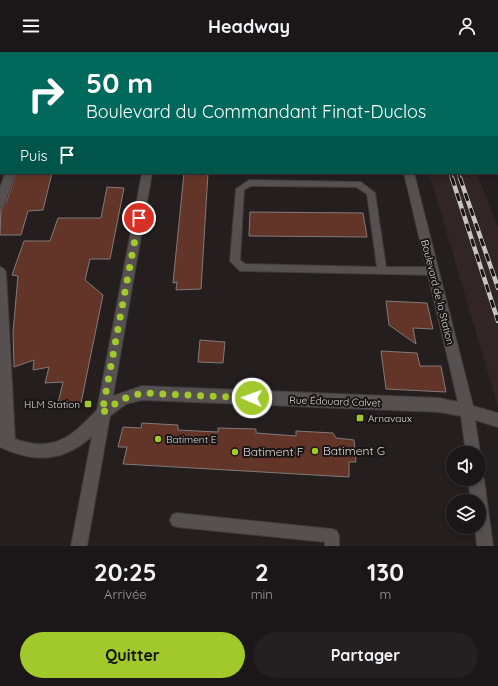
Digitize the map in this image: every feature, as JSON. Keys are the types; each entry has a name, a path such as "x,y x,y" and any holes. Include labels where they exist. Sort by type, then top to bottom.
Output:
{"street":[{"path":"0,203 10,174"},
{"path":"79,546 102,413 147,174"},
{"name":"Boulevard de la Station","path":"409,174 467,411 472,446"},
{"path":"0,272 4,441"},
{"name":"Rue Édouard Calvet","path":"4,441 40,452 59,450 80,437 102,413 122,399 142,393 439,405 498,420"},
{"path":"477,486 485,546"}],"lane":[{"path":"382,271 371,193 364,187 358,184 249,183 240,189 235,261 243,268 382,271 433,271"},
{"path":"177,520 332,536 332,546"}],"shaded area":[{"path":"429,174 477,174 498,227 498,407"}],"building":[{"path":"16,174 52,174 43,210 28,211 21,235 0,235 1,208 6,203"},
{"path":"184,174 208,174 201,289 176,290 177,282 173,283"},
{"path":"107,187 124,188 110,259 90,259 85,280 103,295 81,403 58,403 63,382 45,383 49,367 33,370 34,360 14,367 13,332 18,276 12,275 24,241 50,241 58,218 101,218"},
{"path":"250,212 363,213 367,237 249,236"},
{"path":"386,301 427,303 433,329 413,328 416,344 389,325"},
{"path":"200,340 225,342 223,363 198,362"},
{"path":"381,351 417,353 420,366 441,366 446,392 386,389"},
{"path":"142,423 178,425 178,430 218,432 218,428 256,429 256,433 296,436 296,431 333,433 336,438 354,440 356,462 349,462 349,477 123,464 127,447 118,447 123,427 141,428"}],"railway":[{"path":"450,174 452,179"},
{"path":"458,174 460,179"},
{"path":"452,178 498,321"},
{"path":"460,178 498,288"}],"place":[{"name":"HLM Station","path":"88,404"},
{"name":"Arnavaux","path":"360,418"},
{"name":"Batiment E","path":"158,439"},
{"name":"Batiment G","path":"315,451"},
{"name":"Batiment F","path":"235,452"}],"route":[{"path":"139,218 102,413 122,399 142,393 252,398"}]}
